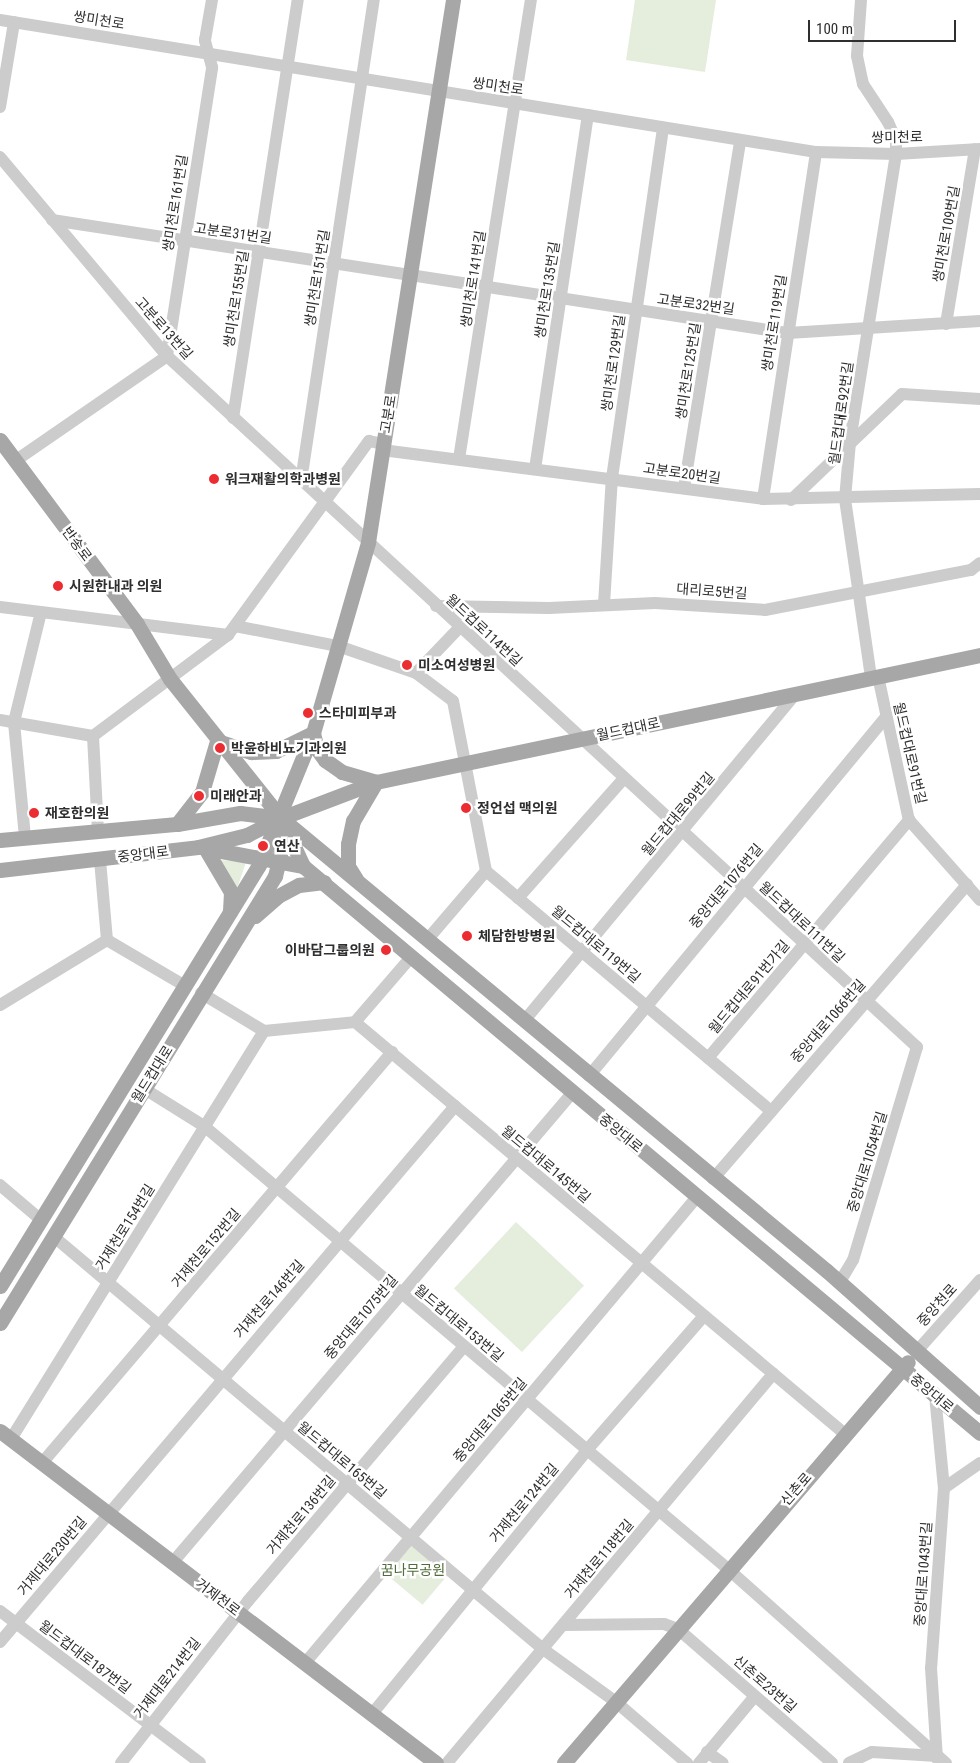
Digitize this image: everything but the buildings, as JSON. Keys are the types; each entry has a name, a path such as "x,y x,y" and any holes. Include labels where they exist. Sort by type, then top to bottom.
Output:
{"main road":[{"name":"고분로","path":"281,818 313,734 368,542 453,0"},
{"name":"반송로","path":"0,440 137,624 170,679 217,741 281,818"},
{"name":"월드컵대로","path":"0,1286 229,916 262,858 281,818 376,782 980,655"},
{"path":"177,824 202,792 217,741 251,752 276,751 313,734 317,749 325,760 342,772 376,782 354,821 348,844 348,866 361,887"},
{"name":"중앙대로","path":"0,840 177,824 240,813 281,818 361,887 840,1282 980,1407"},
{"name":"월드컵대로","path":"0,1323 274,876 278,861 281,818"},
{"name":"중앙대로","path":"0,870 202,848 247,835 281,818"},
{"name":"중앙대로","path":"281,818 303,866 980,1433"},
{"path":"202,848 303,866"},
{"path":"202,848 231,892 229,916"},
{"path":"238,933 278,896 306,882 324,882"},
{"name":"신촌로","path":"564,1763 728,1569 917,1351"},
{"name":"거제천로","path":"6,1435 436,1763"}],"street":[{"name":"쌍미천로161번길","path":"167,356 212,67 205,40 212,0"},
{"name":"쌍미천로155번길","path":"233,418 298,0"},
{"name":"쌍미천로151번길","path":"302,481 374,0"},
{"name":"쌍미천로141번길","path":"459,459 531,0"},
{"name":"월드컵대로92번길","path":"861,0 857,56 863,84 888,122 896,140 896,154 850,442 845,499 856,591 874,677"},
{"name":"쌍미천로","path":"0,20 438,93 816,152 896,154 978,149"},
{"path":"0,107 14,22"},
{"name":"쌍미천로135번길","path":"535,468 588,115"},
{"name":"쌍미천로129번길","path":"604,604 612,478 663,128"},
{"name":"쌍미천로125번길","path":"684,488 740,141"},
{"name":"쌍미천로109번길","path":"946,324 978,149"},
{"name":"쌍미천로119번길","path":"763,499 816,152"},
{"name":"고분로13번길","path":"0,157 167,356 368,542"},
{"name":"고분로31번길","path":"52,220 410,275"},
{"name":"고분로32번길","path":"410,275 636,311 788,332 980,321"},
{"path":"16,461 167,356"},
{"path":"791,500 902,394 980,399"},
{"name":"고분로20번길","path":"324,502 368,441 383,447 459,459 763,499 845,499 980,494"},
{"path":"0,720 93,736 232,630 324,502"},
{"name":"월드컵로114번길","path":"368,542 580,739"},
{"name":"대리로5번길","path":"436,606 549,608 655,603 765,610 971,570 980,563"},
{"path":"0,607 137,624 232,630 338,646 416,673 452,701 463,764 486,870 427,940"},
{"path":"25,837 14,722 41,612"},
{"path":"416,673 459,628"},
{"name":"월드컵대로91번길","path":"874,677 887,716 909,820 980,900"},
{"name":"월드컵대로99번길","path":"524,1021 795,694"},
{"name":"중앙대로1076번길","path":"589,1076 887,716"},
{"path":"93,736 98,830"},
{"name":"월드컵대로111번길","path":"580,739 917,1047"},
{"path":"518,898 624,778"},
{"name":"월드컵대로91번가길","path":"708,1058 909,820"},
{"path":"100,860 108,940"},
{"name":"월드컵대로119번길","path":"486,870 770,1111"},
{"name":"중앙대로1066번길","path":"713,1179 865,1000 967,885"},
{"path":"108,940 185,986"},
{"path":"0,1005 108,940"},
{"path":"202,993 264,1031 355,1022 412,956"},
{"name":"월드컵대로145번길","path":"355,1022 845,1434"},
{"name":"거제천로154번길","path":"6,1435 108,1282 264,1031"},
{"name":"중앙대로1054번길","path":"840,1282 853,1260 917,1047"},
{"name":"거제천로152번길","path":"42,1463 392,1052"},
{"name":"월드컵대로153번길","path":"143,1088 204,1126 728,1569"},
{"name":"중앙대로1075번길","path":"173,1562 573,1092"},
{"name":"거제천로146번길","path":"107,1512 455,1106"},
{"path":"0,1185 40,1219"},
{"name":"중앙대로1065번길","path":"305,1663 697,1197"},
{"name":"월드컵대로165번길","path":"53,1236 543,1649 616,1702"},
{"name":"중앙천로","path":"917,1351 980,1280"},
{"name":"거제천로124번길","path":"372,1714 587,1450 704,1316"},
{"name":"거제천로136번길","path":"238,1612 464,1346"},
{"name":"거제천로118번길","path":"448,1763 773,1374"},
{"name":"중앙대로1043번길","path":"935,1396 944,1488 931,1668 940,1761"},
{"path":"944,1488 980,1463"},
{"name":"거제대로230번길","path":"0,1642 107,1512"},
{"path":"728,1569 940,1761"},
{"name":"월드컵대로187번길","path":"0,1611 200,1763"},
{"name":"거제대로214번길","path":"121,1763 149,1724 238,1612"},
{"path":"563,1625 664,1624 678,1629"},
{"name":"신촌로23번길","path":"678,1629 832,1763"},
{"path":"699,1763 755,1696"},
{"path":"616,1702 686,1763"},
{"path":"708,1752 723,1763"},
{"path":"849,1763 872,1752 940,1761"}],"green space":[{"path":"635,0 716,0 705,72 626,60"},
{"path":"219,860 246,862 238,886 236,887"},
{"path":"516,1222 584,1285 522,1352 454,1289"},
{"name":"꿈나무공원","path":"410,1542 448,1574 423,1605 384,1573"}],"place":[{"name":"워크재활의학과병원","path":"214,479"},
{"name":"시원한내과 의원","path":"58,586"},
{"name":"미소여성병원","path":"407,665"},
{"name":"스타미피부과","path":"308,713"},
{"name":"박윤하비뇨기과의원","path":"220,748"},
{"name":"미래안과","path":"199,796"},
{"name":"정언섭 맥의원","path":"466,808"},
{"name":"재호한의원","path":"34,813"},
{"name":"연산","path":"263,846"},
{"name":"체담한방병원","path":"467,936"},
{"name":"이바담그룹의원","path":"386,950"}]}
